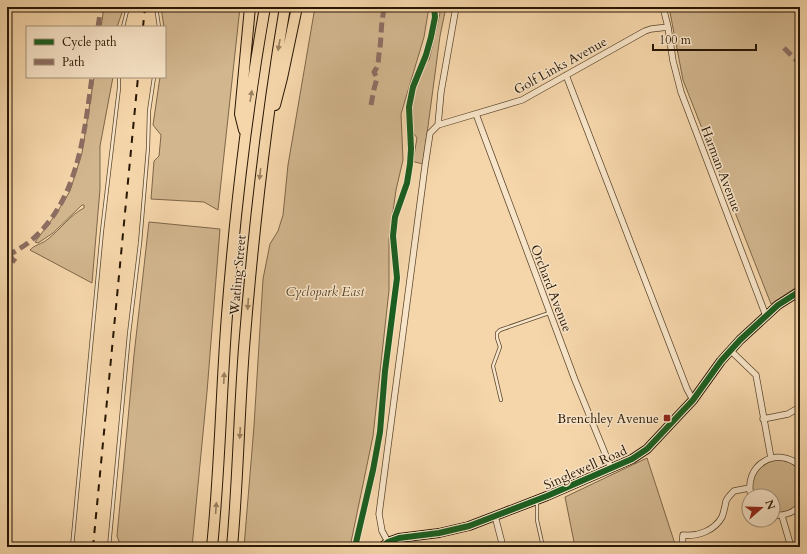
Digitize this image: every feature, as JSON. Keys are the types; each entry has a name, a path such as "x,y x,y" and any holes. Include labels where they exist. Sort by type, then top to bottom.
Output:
{"highway":[{"path":"245,134 240,114 250,7"},
{"name":"Watling Street","path":"212,547 234,230 245,134 265,7"},
{"name":"Watling Street","path":"232,547 249,288 265,140 285,7"},
{"path":"265,140 282,78 297,7"}],"street":[{"path":"385,545 378,514 430,133 438,125 441,92 456,7"},
{"name":"Harman Avenue","path":"663,7 668,27 672,61 681,92 766,316"},
{"name":"Golf Links Avenue","path":"438,125 522,100 645,32 651,29 668,27"},
{"path":"566,75 686,389 693,400"},
{"name":"Orchard Avenue","path":"476,114 586,408 611,468"},
{"name":"Singlewell Road","path":"385,545 400,538 439,533 466,527 537,500 632,459 647,448 693,400 730,350 778,305 800,291"},
{"path":"730,350 756,375 771,458"},
{"path":"763,419 790,413 800,407"},
{"path":"749,488 751,478 756,467 771,458 788,459 800,466"},
{"path":"682,547 683,535 690,536 706,532 712,528 722,515 727,499 734,491 741,490"},
{"path":"791,547 782,516 790,514 800,506"},
{"path":"495,516 503,547"}],"lane":[{"path":"123,26 128,7"},
{"path":"156,7 159,26"},
{"path":"72,547 102,231 119,78"},
{"path":"109,547 129,334 140,243 148,148 149,111 154,78"},
{"path":"501,400 493,366 500,347 497,333 500,330 550,312"},
{"path":"537,500 537,520 543,547"}],"green space":[{"path":"104,7 124,7 117,26 101,26"},
{"path":"161,7 240,7 218,210 204,202 151,199 154,161 159,156 161,135 153,125 160,78 166,78 166,26 164,26"},
{"name":"Cyclopark East","path":"315,7 429,7 424,37 401,114 403,160 396,190 389,240 389,290 373,436 350,547 244,547 254,426 263,279 270,244 278,231 283,215 288,165"},
{"path":"437,7 446,7 440,36 423,164 413,161 417,138 410,128 411,102 424,64 429,60 440,13"},
{"path":"669,7 800,7 800,285 771,304 683,80"},
{"path":"94,78 113,78 100,146 100,189 92,283 30,250 48,239 74,215 84,208 84,205 82,205 53,233 38,243 35,242 56,214 70,191 82,153"},
{"path":"149,222 220,229 207,392 192,547 121,547 117,536 134,355"},
{"path":"647,458 676,547 575,547 565,497"},
{"path":"774,460 782,460 795,466 800,471 800,502 785,512 781,512 781,488 752,488 753,479 756,474 768,463"}],"railway":[{"path":"143,26 145,7"},
{"path":"93,547 138,78"}],"marked path":[{"path":"98,26 101,7"},
{"path":"371,105 377,78 374,72 378,63 382,19 385,7"},
{"path":"784,48 800,64"},
{"path":"7,256 28,243 45,227 58,208 68,188 76,167 86,122 92,78"},
{"path":"10,254 12,259 16,262"}],"cycle path":[{"path":"355,547 373,470 380,432 385,371 397,278 393,236 395,217 407,183 410,164 411,149 409,107 413,87 426,55 431,37 435,17 434,7"},
{"path":"382,547 388,542 399,538 439,533 469,526 547,496 632,459 647,449 693,400 721,361 740,340 778,305 800,291"}],"place":[{"name":"Brenchley Avenue","path":"667,418"}]}
